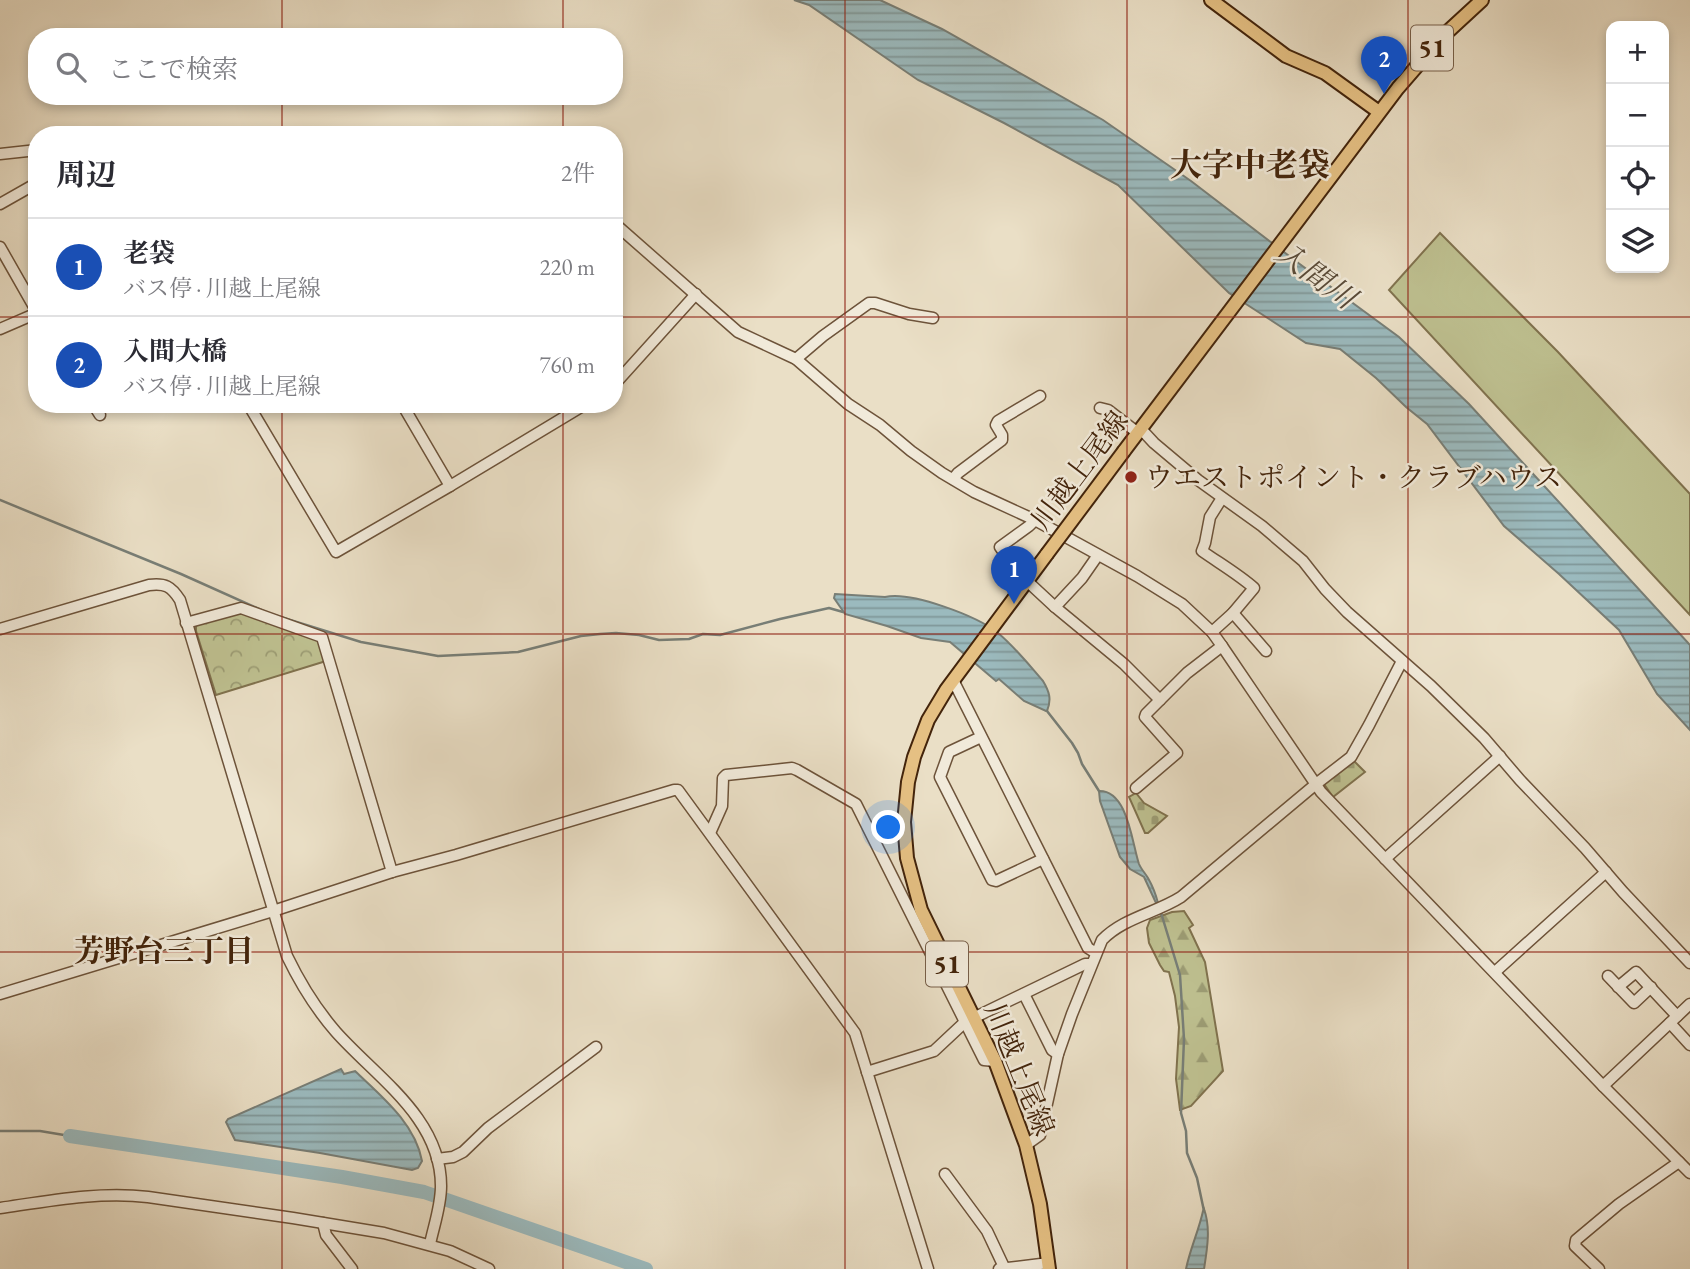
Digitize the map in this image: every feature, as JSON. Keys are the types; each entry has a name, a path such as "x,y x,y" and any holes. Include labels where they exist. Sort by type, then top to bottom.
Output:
{"main road":[{"path":"1211,0 1286,56 1325,73 1380,118"},
{"name":"川越上尾線","path":"1049,1266 1040,1204 1026,1145 995,1060 970,1020 921,910 910,872 905,840 905,804 914,757 928,720 953,680 1124,451 1380,118 1426,54 1482,0"}],"street":[{"path":"0,154 28,151"},
{"path":"0,204 28,188"},
{"path":"623,231 738,332 796,359 848,404 880,425 918,456 974,492 1035,520 1182,604 1212,632 1321,792 1690,1173"},
{"path":"0,247 28,297"},
{"path":"623,375 696,294"},
{"path":"796,359 869,303 933,318"},
{"path":"0,329 28,317"},
{"path":"953,479 1002,440 996,425 998,421 1040,396"},
{"path":"1100,408 1142,428 1154,443 1198,480 1262,526 1303,561 1348,612 1431,686 1484,738 1690,963"},
{"path":"253,413 336,552 571,413"},
{"path":"406,413 450,486"},
{"path":"1212,632 1254,589 1239,575 1202,551 1210,517 1222,498"},
{"path":"1035,520 1000,547 1055,607 1124,664 1160,700"},
{"path":"1055,607 1082,578 1098,555"},
{"path":"0,629 149,584 166,585 176,593 287,956 305,990 334,1030 422,1122 432,1143 441,1188 430,1244"},
{"path":"186,623 241,608 322,637 393,872"},
{"path":"1233,613 1266,651"},
{"path":"1136,788 1177,753 1145,717 1188,673 1222,646"},
{"path":"1026,1145 1040,1135 1058,1054 1102,940 1120,925 1181,897 1351,757 1402,661"},
{"path":"953,680 1088,948 1096,953"},
{"path":"981,737 949,752 940,777 992,880 996,881 1043,859"},
{"path":"1385,859 1500,757"},
{"path":"710,833 722,806 723,778 726,775 797,769 856,804 970,1020"},
{"path":"0,994 393,872 678,790 855,1033 928,1269"},
{"path":"1495,972 1606,872"},
{"path":"867,1072 934,1051 970,1020 1085,964 1091,964"},
{"path":"1618,987 1636,972 1651,988 1690,1045"},
{"path":"1608,976 1634,1003 1651,988"},
{"path":"1024,994 1052,1050 1058,1054"},
{"path":"1603,1086 1690,1004"},
{"path":"437,1159 453,1157 463,1152 488,1128 596,1047"},
{"path":"1599,1269 1575,1246 1576,1240 1619,1204 1679,1162"},
{"path":"945,1174 986,1231 1002,1268 1049,1266"},
{"path":"0,1209 126,1195 384,1233 430,1244 489,1269"},
{"path":"323,1223 326,1235 352,1269"}],"green space":[{"path":"1440,233 1558,352 1690,494 1690,615 1389,290"},
{"path":"241,610 320,639 326,661 216,695 196,626"},
{"path":"1353,760 1365,772 1333,797 1324,784"},
{"path":"1136,793 1144,803 1167,816 1148,833 1145,833 1129,797"},
{"path":"1184,911 1193,925 1189,928 1205,962 1223,1071 1191,1106 1180,1110 1176,1079 1179,1027 1175,996 1169,972 1164,971 1149,943 1147,928 1150,920 1172,912"}],"water":[{"path":"794,0 880,0 942,29 1103,120 1191,181 1399,337 1469,404 1690,645 1690,730 1657,694 1619,630 1504,526 1427,424 1376,378 1340,349 1306,343 1229,293 1118,185 918,80 809,5"},
{"path":"835,594 896,596 927,601 988,626 1010,644 1043,681 1049,695 1047,711 1024,701 950,642 921,638 845,614 834,598"},
{"path":"1099,791 1109,793 1123,808 1139,864 1158,903 1144,877 1130,869 1120,857"},
{"path":"341,1069 344,1074 355,1071 405,1122 422,1161 418,1168 412,1170 235,1140 226,1122 228,1119"},
{"path":"1204,1209 1208,1231 1204,1269 1186,1269 1190,1254"}],"waterway":[{"path":"0,500 181,574 268,613"},
{"path":"274,615 361,642 438,656 518,652 581,636 600,634 639,635 659,640 689,639 703,634 720,635 829,608 843,612"},
{"path":"1047,711 1072,743 1099,791"},
{"path":"1158,903 1180,975 1184,1039 1181,1113 1186,1131 1187,1153 1197,1178 1204,1211"},
{"path":"0,1131 40,1131 70,1136"},
{"path":"70,1136 424,1192 646,1269"}],"place":[{"name":"入間大橋","path":"1384,94"},
{"name":"ウエストポイント・クラブハウス","path":"1131,477"},
{"name":"老袋","path":"1014,604"}],"district":[{"name":"大字中老袋","path":"1250,165"},
{"name":"芳野台三丁目","path":"164,950"}],"water label":[{"name":"入間川","path":"1316,275"}]}
